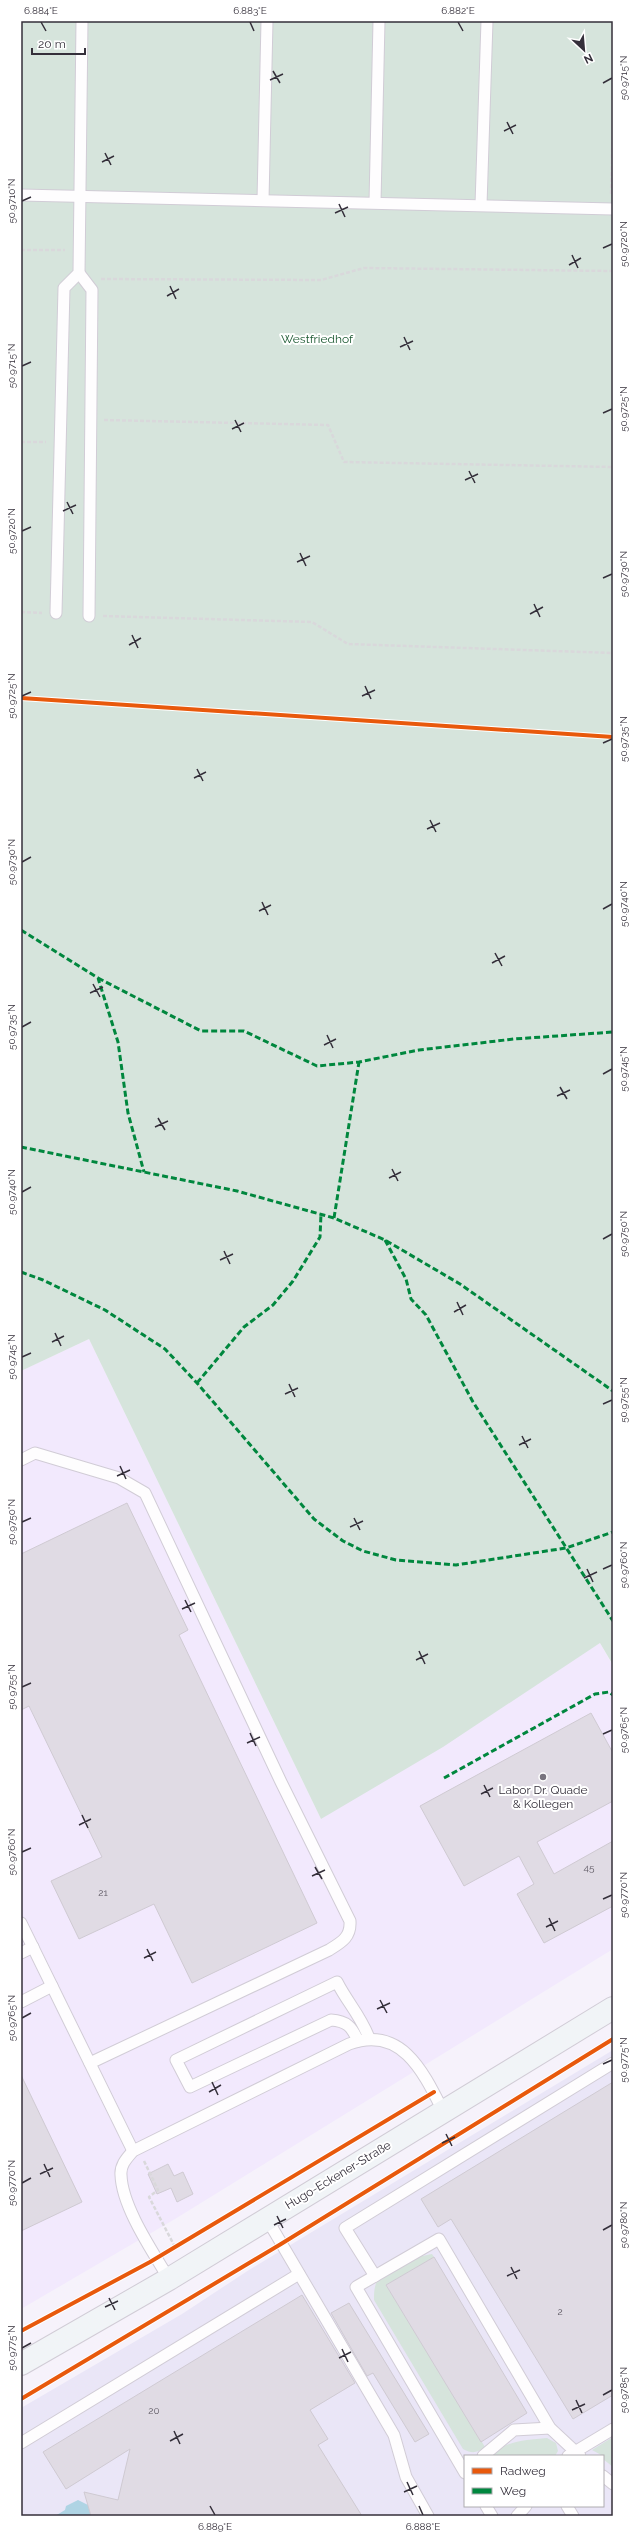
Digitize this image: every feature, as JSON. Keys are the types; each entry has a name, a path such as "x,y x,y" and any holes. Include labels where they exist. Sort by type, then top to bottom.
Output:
{"main road":[{"name":"Hugo-Eckener-Straße","path":"21,2364 169,2279 613,2008"}],"lane":[{"path":"82,21 79,251 82,276 92,290 90,420 90,616"},
{"path":"263,200 267,21"},
{"path":"375,202 379,21"},
{"path":"482,205 487,21"},
{"path":"21,196 375,202 612,209"},
{"path":"56,613 64,288 82,276"},
{"path":"21,1460 35,1453 120,1478 146,1493 281,1782 350,1921 351,1931 344,1941 329,1950 90,2063"},
{"path":"21,1923 135,2150"},
{"path":"21,1953 33,1947"},
{"path":"337,1982 346,2001 360,2018 363,2040 352,2028 342,2021 331,2020 190,2088 176,2060 337,1982"},
{"path":"21,2002 52,1986"},
{"path":"169,2279 140,2229 126,2196 120,2174 125,2160 135,2150 363,2040 388,2041 409,2056 434,2092 444,2111"},
{"path":"375,2276 345,2228 613,2063"},
{"path":"267,2219 394,2435 406,2477 428,2516"},
{"path":"464,2471 356,2287 440,2239 550,2428 574,2455 613,2429"},
{"path":"21,2443 299,2274"},
{"path":"484,2455 514,2430 550,2428"},
{"path":"604,2477 613,2484"},
{"path":"487,2507 492,2516"},
{"path":"568,2507 573,2516"}],"path":[{"path":"612,209 613,120"},
{"path":"21,250 79,251"},
{"path":"82,276 321,280 364,268 613,271"},
{"path":"90,420 328,425 344,462 613,467"},
{"path":"21,442 61,443"},
{"path":"21,612 56,613"},
{"path":"90,616 312,622 348,644 613,653"},
{"path":"135,2150 158,2190 149,2197 175,2247"}],"shaded area":[{"path":"89,1339 321,1819 600,1643 613,1666 613,1949 175,2219 21,2309 21,1371"},
{"path":"613,2050 613,2516 21,2516 21,2408 182,2314 249,2270"}],"green space":[{"name":"Westfriedhof","path":"21,21 613,21 613,1665 600,1643 443,1747 321,1819 89,1339 21,1371"},
{"path":"432,2254 434,2257 386,2285 485,2447 479,2451 469,2452 463,2449 374,2300 375,2286 381,2276 402,2263"},
{"path":"613,2437 613,2467 604,2460 604,2455 592,2450"},
{"path":"547,2438 556,2443 558,2451 556,2455 489,2455 509,2444"}],"water":[{"path":"78,2500 88,2505 91,2516 55,2516 65,2510 66,2506"}],"building":[{"path":"127,1503 188,1630 179,1635 317,1923 192,1983 154,1904 79,1939 51,1881 102,1857 29,1706 21,1710 21,1554"},
{"name":"Labor Dr. Quade & Kollegen","path":"591,1713 613,1753 613,1801 537,1842 554,1874 613,1841 613,1906 544,1943 517,1894 534,1884 519,1856 464,1886 420,1806"},
{"path":"21,2075 82,2202 21,2231"},
{"path":"613,2082 613,2395 573,2419 451,2219 438,2227 421,2199"},
{"path":"168,2164 174,2176 183,2172 193,2194 177,2202 171,2188 157,2194 148,2174"},
{"path":"434,2257 527,2413 481,2442 386,2285"},
{"path":"302,2295 355,2383 310,2410 328,2439 318,2445 362,2516 91,2516 84,2492 118,2500 130,2449 66,2489 43,2452"},
{"path":"349,2303 429,2434 415,2442 373,2373 367,2376 331,2313"}],"marked path":[{"path":"21,930 98,978 118,1042 128,1113 144,1172"},
{"path":"98,978 201,1031 244,1031 317,1066 359,1062 419,1050 514,1039 613,1032"},
{"path":"334,1218 359,1062"},
{"path":"21,1147 237,1191 334,1218 385,1240 460,1284 613,1391"},
{"path":"197,1383 244,1327 273,1305 293,1281 320,1237 321,1214"},
{"path":"385,1240 406,1279 411,1299 426,1315 473,1402 613,1621"},
{"path":"21,1272 43,1280 105,1310 165,1349 197,1383 314,1519 343,1541 363,1551 396,1560 456,1565 566,1548 613,1532"},
{"path":"444,1778 595,1694 609,1692 613,1695"}],"cycle path":[{"path":"21,698 613,737"},
{"path":"21,2399 281,2244 613,2039"},
{"path":"21,2331 150,2262 434,2092"}],"place":[{"name":"Labor Dr. Quade & Kollegen","path":"543,1777"}]}
